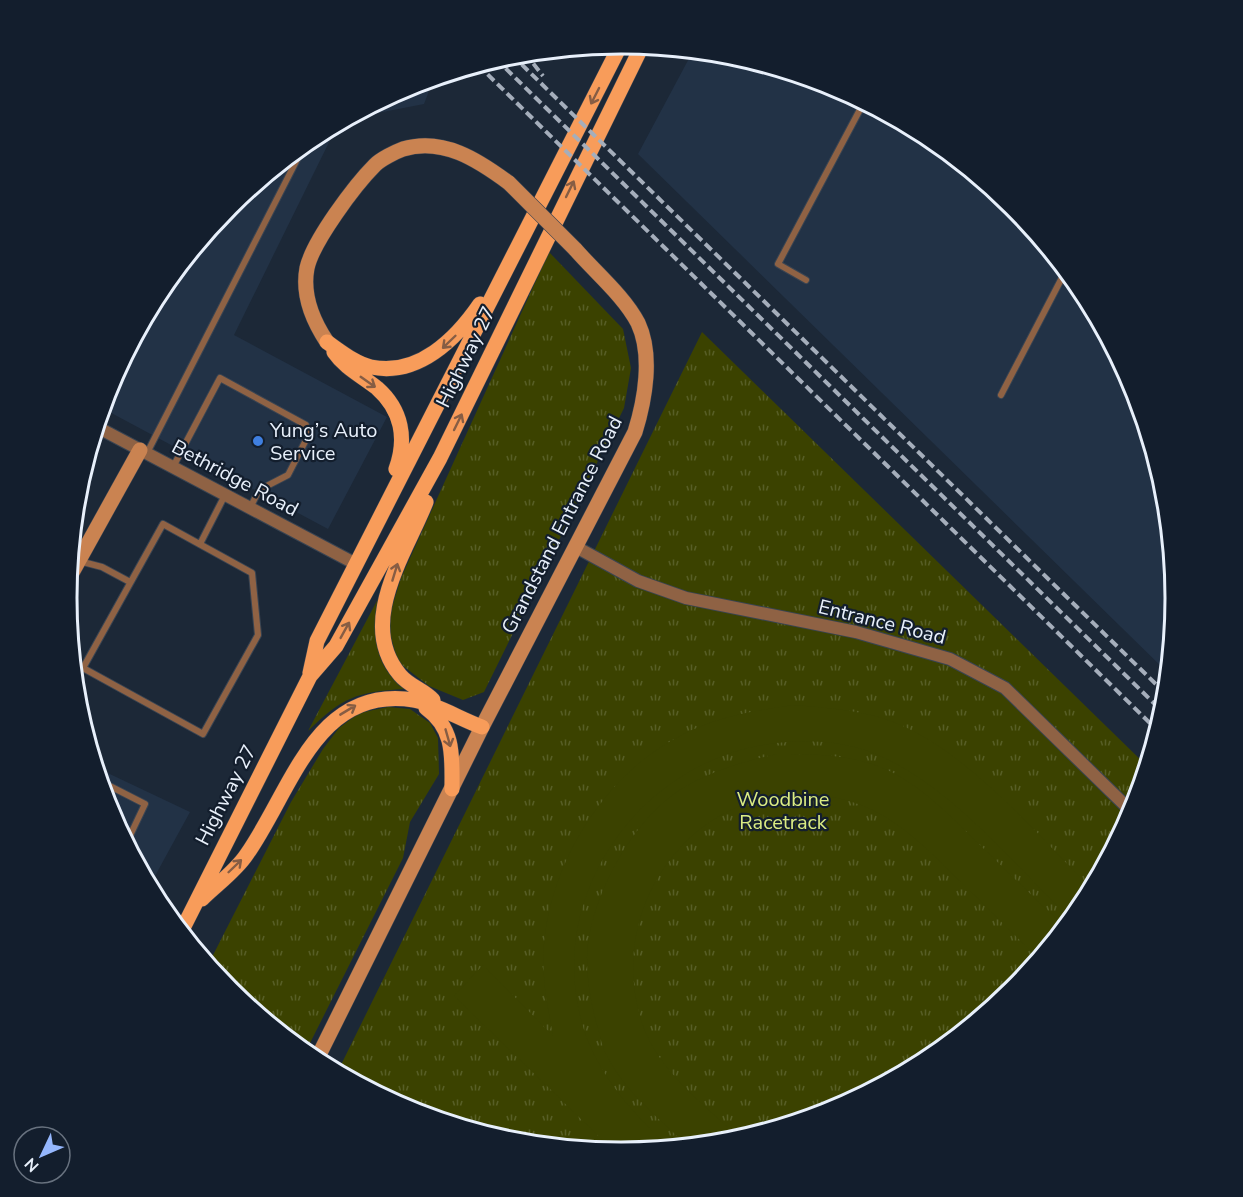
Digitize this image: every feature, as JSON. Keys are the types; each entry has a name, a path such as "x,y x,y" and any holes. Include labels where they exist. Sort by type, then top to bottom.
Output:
{"main road":[{"name":"Highway 27","path":"310,676 317,641 616,54"},
{"name":"Highway 27","path":"185,923 310,676 336,646 440,458 638,54"},
{"path":"327,342 370,367 397,368 438,352 466,326 520,244"},
{"path":"327,342 342,364 377,388 392,404 403,432 401,454 371,535"},
{"path":"440,458 425,504 399,562 383,610 382,635 386,651 401,677 431,698 440,710"},
{"path":"193,907 247,855 276,801 327,725 353,706 385,698 417,701 482,727"},
{"path":"417,701 433,713 447,731 451,742 452,789"}],"street":[{"name":"Grandstand Entrance Road","path":"321,1052 482,727 635,432 643,406 645,356 638,324 575,249 508,183 483,165 453,149 428,146 403,149 376,163 315,246 307,269 307,293 314,322 327,342"},
{"name":"Bethridge Road","path":"104,430 356,564"},
{"path":"78,559 143,452"},
{"name":"Entrance Road","path":"576,548 638,581 686,597 856,633 950,659 1005,688 1125,806"}],"lane":[{"path":"806,280 778,264 860,109"},
{"path":"143,452 295,164"},
{"path":"1001,395 1061,279"},
{"path":"173,468 220,378 306,425 308,435 288,475 259,490 250,508"},
{"path":"200,544 225,495"},
{"path":"163,524 252,573 258,635 203,734 83,668 130,582 163,524"},
{"path":"78,560 102,567 130,582"},
{"path":"110,786 145,804 131,834"}],"shaded area":[{"path":"689,59 728,64 797,83 830,95 894,127 953,167 1007,213 1053,267 1093,326 1125,390 1137,423 1156,492 1165,563 1165,634 1161,667 638,154"},
{"path":"430,89 424,104 374,114"},
{"path":"331,138 234,335 387,417 328,529 110,412 118,390 150,326 169,296 212,239 262,189"},
{"path":"105,772 190,812 154,878 118,807"}],"green space":[{"path":"549,252 623,329 631,368 624,408 484,692 463,700 429,686 398,662 387,623 401,578"},
{"name":"Woodbine Racetrack","path":"702,332 1141,760 1125,807 1093,871 1074,901 1031,958 981,1008 924,1051 894,1070 830,1102 797,1114 728,1133 657,1142 586,1142 515,1133 446,1114 413,1102 341,1065"},
{"path":"379,597 377,636 381,659 394,679 405,689 374,692 351,698 331,711 308,731"},
{"path":"793,705 871,715 902,726 932,742 962,763 1018,813 1086,883 1065,914 956,806 904,768 863,749 823,742 796,741 769,744 721,756 678,779 641,809 611,846 589,889 576,935 575,984 585,1033 592,1050 610,1082 662,1141 605,1143 454,996 483,965 553,1036 546,999 544,942 550,906 562,871 578,838 598,807 622,779 650,755 694,729 749,712"},
{"path":"388,707 410,709 430,723 438,738 439,774 410,822 403,858 309,1044 262,1008 212,958 291,802 323,749 339,728 359,713"},
{"path":"777,754 837,756 872,764 888,771 904,779 932,800 1059,921 1034,954 914,837 887,818 858,804 808,794 760,799 718,817 682,845 655,882 638,926 633,973 642,1023 649,1040 671,1072 732,1132 681,1139 633,1093 605,1052 591,1000 587,958 590,935 605,886 617,862 647,819 683,788 740,763"}],"railway":[{"path":"532,62 543,76"},
{"path":"520,63 1159,687"},
{"path":"504,67 1156,705"},
{"path":"485,72 1151,724"}],"place":[{"name":"Yung’s Auto Service","path":"258,441"}]}
